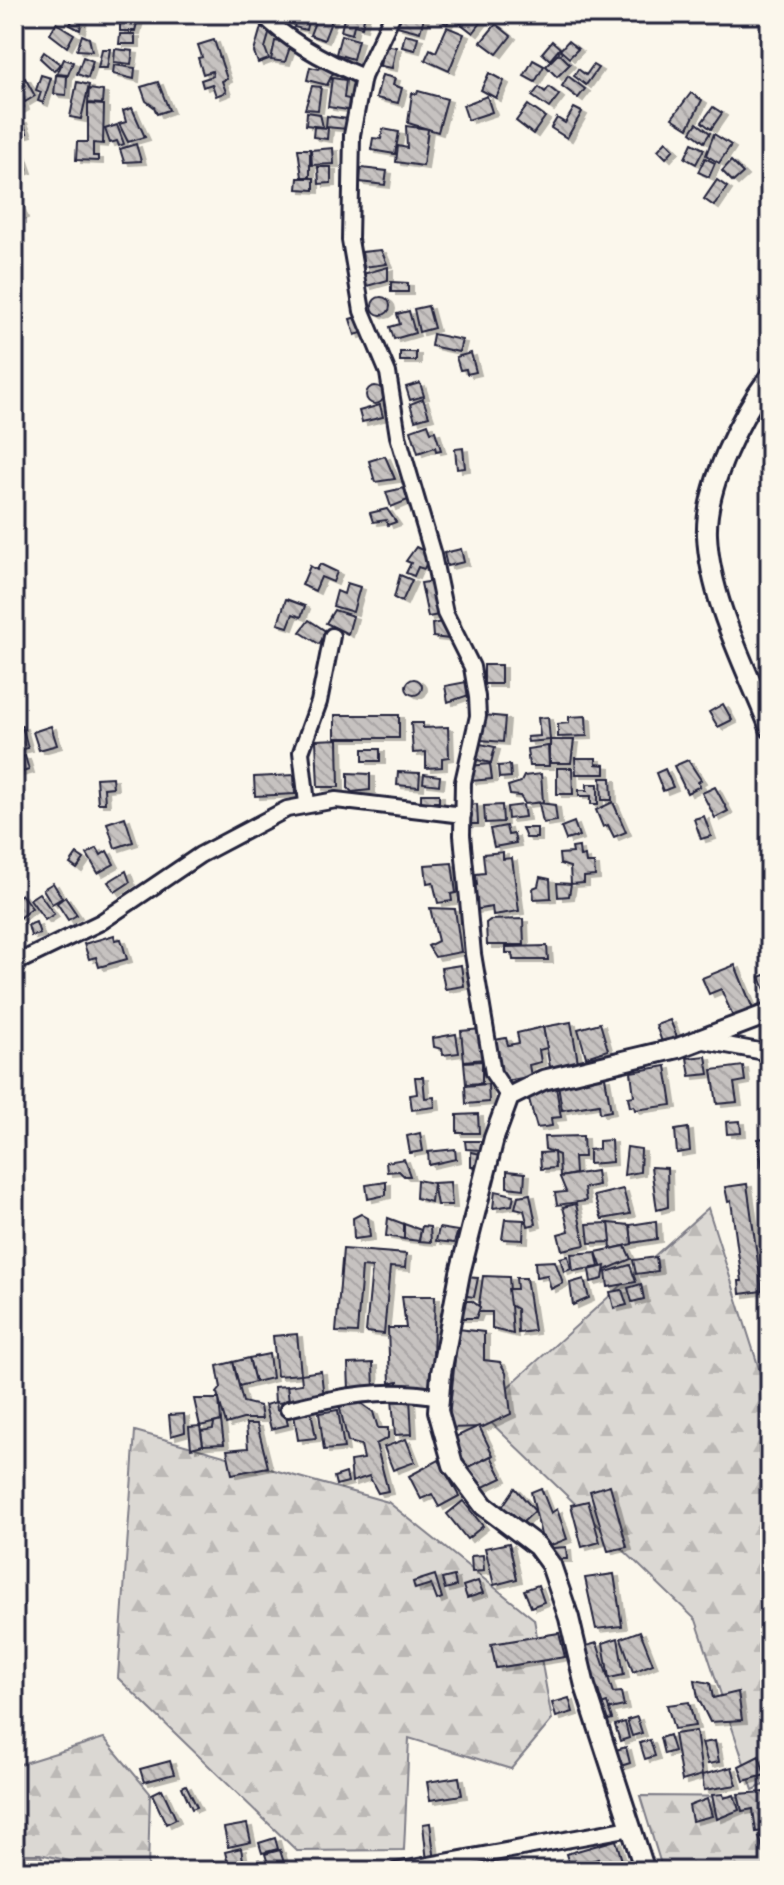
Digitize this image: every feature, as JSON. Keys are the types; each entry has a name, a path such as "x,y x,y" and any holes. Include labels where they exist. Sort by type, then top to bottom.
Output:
{"main road":[{"path":"770,376 756,395 725,458 707,533 715,589 770,728"},
{"path":"645,1871 551,1565 537,1546 484,1506 453,1465 441,1426 439,1397 460,1273 494,1138 509,1097 543,1080 699,1040 770,1013"}],"street":[{"path":"262,14 284,33 335,65 363,77"},
{"path":"393,14 363,77 350,161 350,240 362,311 388,373 398,436 433,555 445,613 472,667 478,716 463,782 463,815 473,954 493,1073 509,1097"},
{"path":"307,803 301,752 319,702 332,636"},
{"path":"14,964 101,922 200,855 256,824 307,803 374,802 463,815"},
{"path":"699,1040 770,1053"},
{"path":"288,1409 348,1394 412,1392 439,1397"},
{"path":"396,1871 631,1828"}],"green space":[{"path":"708,1208 770,1403 770,1782 753,1790 696,1620 480,1412"},
{"path":"135,1431 388,1502 534,1619 552,1720 511,1769 409,1738 404,1850 297,1851 118,1678"},
{"path":"104,1738 150,1793 148,1871 112,1871 40,1854 14,1860 14,1766"},
{"path":"640,1796 770,1797 770,1871 663,1871"}],"shaded area":[{"path":"14,1854 40,1854 50,1871 14,1871"}],"building":[{"path":"75,14 83,14 80,30 70,25"},
{"path":"131,14 139,15 135,31 120,31 120,20 128,20"},
{"path":"297,14 313,14 309,16 306,30 294,27"},
{"path":"318,14 334,14 324,40 310,35"},
{"path":"345,14 365,14 362,27 354,25 352,34 341,31"},
{"path":"400,14 425,14 420,32 397,26"},
{"path":"432,14 452,14 447,24"},
{"path":"478,14 487,15 473,33 460,23 466,16 472,21"},
{"path":"56,23 74,34 67,47 50,34"},
{"path":"496,24 511,36 497,54 481,42"},
{"path":"261,27 270,31 265,48 269,59 258,63 254,52"},
{"path":"447,27 464,34 449,71 425,60 430,49 436,52"},
{"path":"120,34 135,34 135,44 119,44"},
{"path":"405,34 418,37 415,50 402,47"},
{"path":"82,35 89,38 92,51 77,50"},
{"path":"341,35 358,40 353,59 336,54"},
{"path":"214,40 227,79 222,81 226,92 216,96 212,84 203,87 201,80 213,76 212,71 203,74 198,58 202,57 198,45"},
{"path":"275,41 291,44 285,62 271,60"},
{"path":"552,41 560,48 550,60 542,53"},
{"path":"568,41 578,49 569,58 560,50"},
{"path":"384,45 396,47 392,68 380,66"},
{"path":"102,49 110,49 107,68 98,68"},
{"path":"115,49 133,51 131,64 114,62"},
{"path":"44,52 60,64 54,71 40,58"},
{"path":"559,53 570,64 557,77 546,66"},
{"path":"83,57 93,61 88,78 77,74"},
{"path":"64,59 73,62 68,75 57,74"},
{"path":"533,60 544,66 535,82 524,76"},
{"path":"114,65 135,68 134,79 113,74"},
{"path":"322,65 334,71 327,85 307,80 310,67 319,69"},
{"path":"593,65 598,68 586,85 574,76 578,69 586,75"},
{"path":"489,73 504,81 496,98 481,90"},
{"path":"41,75 51,78 43,103 38,101 41,92 36,90"},
{"path":"56,75 67,76 66,95 54,94"},
{"path":"382,75 395,78 393,85 402,88 398,103 376,98"},
{"path":"568,76 585,89 578,98 562,86"},
{"path":"14,77 24,107 14,113"},
{"path":"25,78 35,96 25,102 17,81"},
{"path":"332,78 346,80 344,98 349,99 348,110 328,107"},
{"path":"77,82 89,85 81,119 70,117"},
{"path":"158,82 169,110 157,114 146,101 141,87"},
{"path":"312,86 321,87 318,110 305,109"},
{"path":"539,87 545,92 549,87 559,95 549,108 532,96"},
{"path":"89,89 103,91 102,104 88,103"},
{"path":"418,91 447,99 438,132 408,123 412,93 417,94"},
{"path":"691,93 702,100 688,128 672,118"},
{"path":"487,96 492,112 468,120 463,105"},
{"path":"88,104 104,105 103,144 93,143 93,156 98,156 98,161 76,160 77,142 88,142"},
{"path":"528,105 545,117 533,134 516,121"},
{"path":"713,107 722,113 711,129 702,122"},
{"path":"132,108 145,137 128,142 119,124 126,122 123,111"},
{"path":"574,108 582,112 567,138 551,128 557,118 565,123"},
{"path":"307,112 320,114 323,127 306,125"},
{"path":"327,116 348,119 347,129 326,127"},
{"path":"22,120 27,133 14,137 14,123"},
{"path":"697,123 710,133 704,142 691,132"},
{"path":"117,125 124,144 119,146 117,141 110,143 105,129"},
{"path":"406,126 428,129 423,166 396,162 398,146 407,148"},
{"path":"314,127 328,128 327,139 313,137"},
{"path":"383,129 399,132 395,154 371,150 373,138 381,139"},
{"path":"714,134 731,145 719,163 706,155"},
{"path":"666,141 674,149 666,158 658,150"},
{"path":"692,143 704,149 696,164 685,158"},
{"path":"136,144 141,161 124,162 120,149"},
{"path":"333,148 334,164 312,165 311,150"},
{"path":"298,149 310,149 310,177 302,177"},
{"path":"21,153 27,170 17,173 14,156"},
{"path":"705,158 715,163 709,177 698,172"},
{"path":"731,161 743,173 733,182 722,171"},
{"path":"318,167 331,167 331,183 319,184"},
{"path":"361,168 387,171 385,185 360,182"},
{"path":"298,178 314,178 314,190 297,189"},
{"path":"717,180 727,187 714,206 704,199"},
{"path":"14,197 23,215 14,218"},
{"path":"381,250 387,264 364,267 362,252"},
{"path":"388,267 388,280 367,286 363,274"},
{"path":"391,282 408,283 408,292 391,292"},
{"path":"381,297 390,306 381,315 372,306"},
{"path":"428,306 434,328 419,332 414,309"},
{"path":"409,311 415,333 394,339 390,327 400,324 397,314"},
{"path":"357,317 365,332 355,335 350,319"},
{"path":"433,334 462,340 459,352 431,346"},
{"path":"400,352 416,352 416,361 400,361"},
{"path":"471,353 476,372 467,374 466,369 460,370 456,357"},
{"path":"420,383 424,396 410,400 406,387"},
{"path":"375,386 384,395 375,404 366,395"},
{"path":"423,399 429,416 415,420 410,404"},
{"path":"380,405 383,417 362,422 359,411"},
{"path":"428,424 431,432 435,431 441,450 436,451 435,447 418,453 411,430"},
{"path":"463,448 465,468 457,469 455,449"},
{"path":"385,456 395,479 375,482 369,461"},
{"path":"404,488 408,500 391,507 386,492"},
{"path":"387,509 396,522 388,525 386,520 373,522 370,513"},
{"path":"416,547 430,554 424,569 418,567 414,576 406,573 411,563 406,561"},
{"path":"461,549 464,562 447,566 444,553"},
{"path":"320,564 337,572 333,582 321,577 315,591 302,585 310,566 317,570"},
{"path":"400,575 412,580 402,602 394,598"},
{"path":"435,581 439,615 428,617 421,583"},
{"path":"347,583 360,587 353,612 333,606 337,591 344,594"},
{"path":"286,599 305,606 301,617 293,614 288,627 278,624"},
{"path":"334,610 353,616 348,634 326,623"},
{"path":"456,619 458,640 433,637 432,624"},
{"path":"309,620 327,632 319,644 300,632"},
{"path":"484,665 501,665 501,684 484,684"},
{"path":"411,679 417,679 422,687 420,693 411,695 406,690 406,684"},
{"path":"466,682 472,694 448,702 445,686"},
{"path":"723,704 732,720 718,727 709,712"},
{"path":"335,715 399,715 399,738 335,738"},
{"path":"483,715 505,717 503,742 481,740"},
{"path":"586,716 587,736 558,737 558,724 569,723 569,717"},
{"path":"548,717 550,740 528,742 527,737 540,736 538,718"},
{"path":"411,723 423,723 423,728 448,727 449,757 442,758 442,767 426,768 426,752 413,753"},
{"path":"22,726 28,748 14,751 14,728"},
{"path":"51,726 57,745 39,750 33,732"},
{"path":"338,739 339,787 318,787 316,740"},
{"path":"550,740 574,740 571,763 550,763"},
{"path":"476,743 495,747 491,763 473,759"},
{"path":"548,746 549,766 529,766 527,749"},
{"path":"363,749 380,749 380,761 363,761"},
{"path":"25,756 29,770 15,774 14,759"},
{"path":"575,758 596,758 596,764 605,765 605,774 576,774"},
{"path":"688,760 701,780 698,782 700,786 687,793 674,766"},
{"path":"490,764 492,779 471,781 469,766"},
{"path":"510,765 511,777 499,778 498,766"},
{"path":"557,768 572,768 573,794 557,794"},
{"path":"665,769 673,787 663,791 656,773"},
{"path":"398,772 420,773 419,787 397,785"},
{"path":"348,773 370,774 370,790 352,792 348,788"},
{"path":"424,774 440,776 439,785 423,783"},
{"path":"541,774 543,802 525,804 520,796 510,795 508,786 521,782 524,776"},
{"path":"294,775 295,794 255,796 254,777"},
{"path":"112,777 113,787 104,788 105,803 98,803 96,778"},
{"path":"601,778 611,778 612,800 602,800"},
{"path":"587,784 598,784 598,804 591,804 591,796 579,796 579,790 587,790"},
{"path":"715,787 728,811 715,818 702,793"},
{"path":"421,794 439,794 439,802 421,802"},
{"path":"613,802 626,832 614,837 608,825 603,827 596,810"},
{"path":"539,803 555,805 557,821 543,823"},
{"path":"477,804 478,824 468,824 466,805"},
{"path":"502,805 503,822 485,823 484,806"},
{"path":"523,805 525,817 508,819 507,807"},
{"path":"704,816 711,836 701,839 694,819"},
{"path":"125,817 133,842 115,848 107,823"},
{"path":"574,822 579,836 566,840 561,827"},
{"path":"506,826 508,835 514,834 516,843 494,847 490,829"},
{"path":"522,828 537,828 537,838 526,838"},
{"path":"579,847 580,857 585,856 586,863 594,863 595,876 584,877 584,883 571,884 570,867 560,864 559,854 573,853 572,848"},
{"path":"97,848 101,855 107,851 114,864 98,873 87,854"},
{"path":"503,852 503,859 512,858 519,911 493,915 492,907 473,910 471,886 477,885 476,874 485,873 483,854"},
{"path":"77,854 84,859 77,869 70,864"},
{"path":"452,863 456,893 451,894 452,901 438,903 433,882 427,883 425,865"},
{"path":"126,871 130,882 115,892 108,882"},
{"path":"540,877 550,879 551,898 534,899 533,888 538,886"},
{"path":"53,883 62,898 52,904 43,889"},
{"path":"557,883 571,884 569,896 558,897"},
{"path":"39,893 54,914 45,920 30,899"},
{"path":"21,894 32,908 19,918 14,914 14,901"},
{"path":"65,897 77,915 68,920 57,903"},
{"path":"430,908 455,909 461,952 435,957 428,946 438,941"},
{"path":"523,919 524,945 487,945 486,923 490,920"},
{"path":"36,922 40,934 31,936 28,925"},
{"path":"114,935 115,940 121,939 127,959 99,967 96,957 89,959 84,944"},
{"path":"547,946 548,960 513,960 512,953 506,953 506,947"},
{"path":"461,965 464,986 445,989 441,968"},
{"path":"735,965 753,1009 733,1017 721,989 709,994 702,978"},
{"path":"770,973 770,990 766,992 760,977"},
{"path":"670,1020 677,1037 662,1042 656,1025"},
{"path":"571,1022 578,1062 550,1067 543,1027"},
{"path":"600,1023 608,1050 586,1057 578,1029"},
{"path":"543,1027 547,1048 539,1050 541,1062 529,1065 531,1076 498,1083 489,1041 506,1038 508,1045 519,1043 517,1033"},
{"path":"481,1029 484,1059 464,1061 461,1031"},
{"path":"456,1034 459,1053 443,1055 442,1049 434,1047 433,1038"},
{"path":"706,1056 709,1074 690,1076 687,1058"},
{"path":"482,1061 482,1083 466,1084 464,1062"},
{"path":"666,1066 672,1105 635,1110 634,1106 630,1107 628,1097 634,1096 631,1072"},
{"path":"743,1066 745,1081 734,1083 737,1102 717,1104 712,1070"},
{"path":"415,1077 423,1077 425,1098 434,1097 435,1107 412,1110 410,1095 417,1094"},
{"path":"605,1077 611,1111 600,1113 599,1104 562,1110 558,1084"},
{"path":"488,1084 489,1102 466,1104 465,1086"},
{"path":"556,1087 561,1117 551,1118 552,1126 537,1128 527,1092"},
{"path":"478,1114 479,1133 457,1133 457,1115"},
{"path":"740,1121 741,1133 727,1134 726,1122"},
{"path":"688,1128 690,1151 677,1153 675,1130"},
{"path":"420,1133 423,1151 410,1153 407,1136"},
{"path":"583,1136 584,1157 574,1157 575,1174 560,1177 559,1155 545,1149 544,1137"},
{"path":"770,1137 770,1221 758,1139"},
{"path":"611,1140 612,1162 589,1164 589,1150 599,1149 599,1141"},
{"path":"465,1141 481,1141 481,1150 466,1149"},
{"path":"627,1147 641,1149 640,1172 624,1175"},
{"path":"455,1149 456,1159 429,1165 428,1152"},
{"path":"471,1152 481,1154 478,1168 471,1166"},
{"path":"554,1152 555,1168 541,1169 540,1153"},
{"path":"404,1159 410,1176 404,1176 399,1171 387,1172 386,1162"},
{"path":"651,1167 667,1168 668,1207 657,1210"},
{"path":"507,1171 525,1173 524,1189 507,1187"},
{"path":"596,1171 598,1185 584,1188 586,1201 557,1205 555,1193 566,1192 560,1177"},
{"path":"417,1180 433,1183 431,1202 416,1198"},
{"path":"386,1182 386,1195 368,1199 366,1185"},
{"path":"450,1182 452,1205 437,1205 433,1183"},
{"path":"747,1184 762,1291 740,1294 739,1281 742,1281 731,1201 728,1202 725,1187"},
{"path":"623,1189 630,1214 602,1219 594,1196"},
{"path":"495,1191 514,1195 512,1205 493,1208"},
{"path":"530,1194 536,1224 528,1226 524,1210 515,1208 518,1196"},
{"path":"576,1204 585,1245 562,1250 558,1234 569,1231 563,1207"},
{"path":"361,1214 368,1218 370,1237 354,1239 353,1218"},
{"path":"388,1218 404,1224 404,1239 386,1236"},
{"path":"505,1219 524,1220 523,1240 502,1239"},
{"path":"656,1221 657,1239 632,1243 630,1225"},
{"path":"609,1223 630,1225 632,1244 611,1249"},
{"path":"609,1223 611,1242 589,1243 587,1224"},
{"path":"404,1224 421,1230 419,1241 404,1239"},
{"path":"422,1226 430,1227 431,1242 419,1241"},
{"path":"439,1228 458,1231 454,1243 436,1241"},
{"path":"625,1246 631,1259 603,1271 596,1252"},
{"path":"343,1249 406,1254 405,1268 390,1267 384,1334 366,1332 372,1268 362,1267 357,1333 336,1332"},
{"path":"596,1252 599,1267 573,1271 571,1254"},
{"path":"568,1256 571,1269 564,1272 560,1258"},
{"path":"656,1257 658,1271 636,1274 633,1260"},
{"path":"555,1261 563,1283 551,1289 547,1275 536,1277 535,1262"},
{"path":"630,1265 636,1282 608,1287 606,1272"},
{"path":"605,1266 603,1279 591,1282 589,1270"},
{"path":"483,1276 509,1277 513,1334 492,1329 492,1312 478,1312"},
{"path":"464,1277 478,1278 474,1297 460,1295"},
{"path":"516,1278 526,1278 534,1331 518,1333 517,1309 510,1305 508,1289 517,1289"},
{"path":"584,1279 589,1298 573,1305 570,1283"},
{"path":"641,1284 644,1299 632,1302 628,1288"},
{"path":"622,1290 627,1305 614,1308 610,1292"},
{"path":"402,1296 435,1296 432,1388 398,1392 398,1381 390,1383 388,1328 406,1328"},
{"path":"459,1301 472,1301 480,1307 476,1318 458,1318"},
{"path":"458,1329 484,1332 484,1360 500,1362 506,1373 511,1414 483,1427 448,1428"},
{"path":"297,1334 301,1374 277,1376 273,1336"},
{"path":"269,1354 272,1378 255,1382 249,1358"},
{"path":"249,1358 255,1382 239,1386 233,1362"},
{"path":"233,1362 243,1402 260,1406 262,1419 243,1419 226,1424 217,1393 221,1388 217,1366"},
{"path":"373,1363 374,1389 349,1390 348,1364"},
{"path":"321,1371 324,1398 289,1402 287,1386 302,1384 301,1374"},
{"path":"287,1386 289,1402 275,1403 274,1387"},
{"path":"351,1396 373,1412 378,1428 388,1428 388,1438 376,1444 388,1491 378,1493 369,1476 352,1482 350,1461 364,1459 361,1445 348,1442 338,1400"},
{"path":"410,1398 412,1434 395,1435 392,1399"},
{"path":"194,1399 219,1399 221,1421 200,1426"},
{"path":"276,1402 277,1410 284,1408 288,1425 271,1429 265,1405"},
{"path":"310,1406 316,1438 298,1440 293,1408"},
{"path":"338,1410 344,1448 324,1450 319,1413"},
{"path":"184,1414 185,1432 171,1436 169,1415"},
{"path":"221,1421 224,1444 203,1445 201,1431 213,1429 214,1423"},
{"path":"246,1424 257,1424 268,1467 232,1474 227,1450 248,1448"},
{"path":"200,1426 203,1445 191,1448 189,1427"},
{"path":"479,1426 493,1455 467,1468 453,1438"},
{"path":"406,1439 415,1462 393,1470 384,1447"},
{"path":"491,1456 502,1478 477,1490 467,1468"},
{"path":"439,1460 459,1496 439,1507 432,1494 421,1499 409,1476"},
{"path":"346,1473 348,1482 336,1485 334,1477"},
{"path":"610,1485 627,1547 608,1551 590,1491"},
{"path":"515,1488 535,1511 521,1524 500,1510"},
{"path":"541,1488 551,1513 557,1509 567,1539 544,1548 531,1492"},
{"path":"463,1501 483,1526 467,1539 447,1514"},
{"path":"588,1501 600,1542 582,1547 571,1505"},
{"path":"509,1543 517,1579 494,1585 485,1548"},
{"path":"566,1547 567,1559 552,1559 553,1548"},
{"path":"483,1555 484,1571 472,1572 471,1556"},
{"path":"614,1574 622,1626 596,1629 585,1578"},
{"path":"435,1575 442,1598 437,1600 431,1584 415,1589 413,1582"},
{"path":"454,1576 456,1586 445,1589 442,1579"},
{"path":"478,1581 483,1593 467,1598 463,1586"},
{"path":"538,1585 544,1602 531,1607 524,1590"},
{"path":"640,1631 653,1664 633,1672 621,1638"},
{"path":"559,1633 565,1657 496,1668 491,1644"},
{"path":"618,1638 624,1675 609,1678 603,1643"},
{"path":"597,1643 613,1693 621,1692 624,1706 601,1711 579,1648"},
{"path":"695,1680 710,1683 713,1698 738,1692 742,1720 710,1722 698,1698"},
{"path":"569,1698 573,1712 556,1717 552,1703"},
{"path":"689,1702 695,1726 674,1729 667,1705"},
{"path":"607,1703 612,1719 602,1722 598,1706"},
{"path":"637,1717 642,1733 632,1736 627,1720"},
{"path":"625,1722 629,1738 620,1741 615,1725"},
{"path":"696,1731 702,1775 682,1781 674,1734"},
{"path":"669,1735 674,1751 664,1754 660,1738"},
{"path":"650,1740 655,1756 645,1759 640,1743"},
{"path":"715,1741 719,1762 708,1764 702,1743"},
{"path":"626,1747 630,1763 621,1766 616,1750"},
{"path":"759,1756 765,1775 744,1781 739,1766"},
{"path":"170,1761 174,1774 144,1782 140,1769"},
{"path":"732,1767 737,1785 704,1790 702,1775"},
{"path":"459,1777 462,1795 430,1800 427,1782"},
{"path":"186,1785 197,1807 192,1809 182,1787"},
{"path":"162,1789 176,1819 166,1824 152,1794"},
{"path":"765,1792 770,1806 770,1830 756,1832 753,1809 742,1811 738,1794"},
{"path":"723,1794 724,1798 734,1795 739,1810 717,1819 712,1795"},
{"path":"707,1799 712,1816 692,1821 689,1806"},
{"path":"430,1823 435,1861 427,1862 423,1824"},
{"path":"247,1824 251,1842 228,1847 224,1828"},
{"path":"769,1834 770,1851 764,1852 759,1837"},
{"path":"275,1838 278,1849 262,1853 259,1843"},
{"path":"616,1840 625,1871 601,1871 598,1859 570,1867 566,1854"},
{"path":"241,1848 243,1860 228,1864 225,1852"},
{"path":"280,1850 284,1863 269,1867 265,1854"},
{"path":"259,1860 262,1871 248,1871 247,1862"}]}
